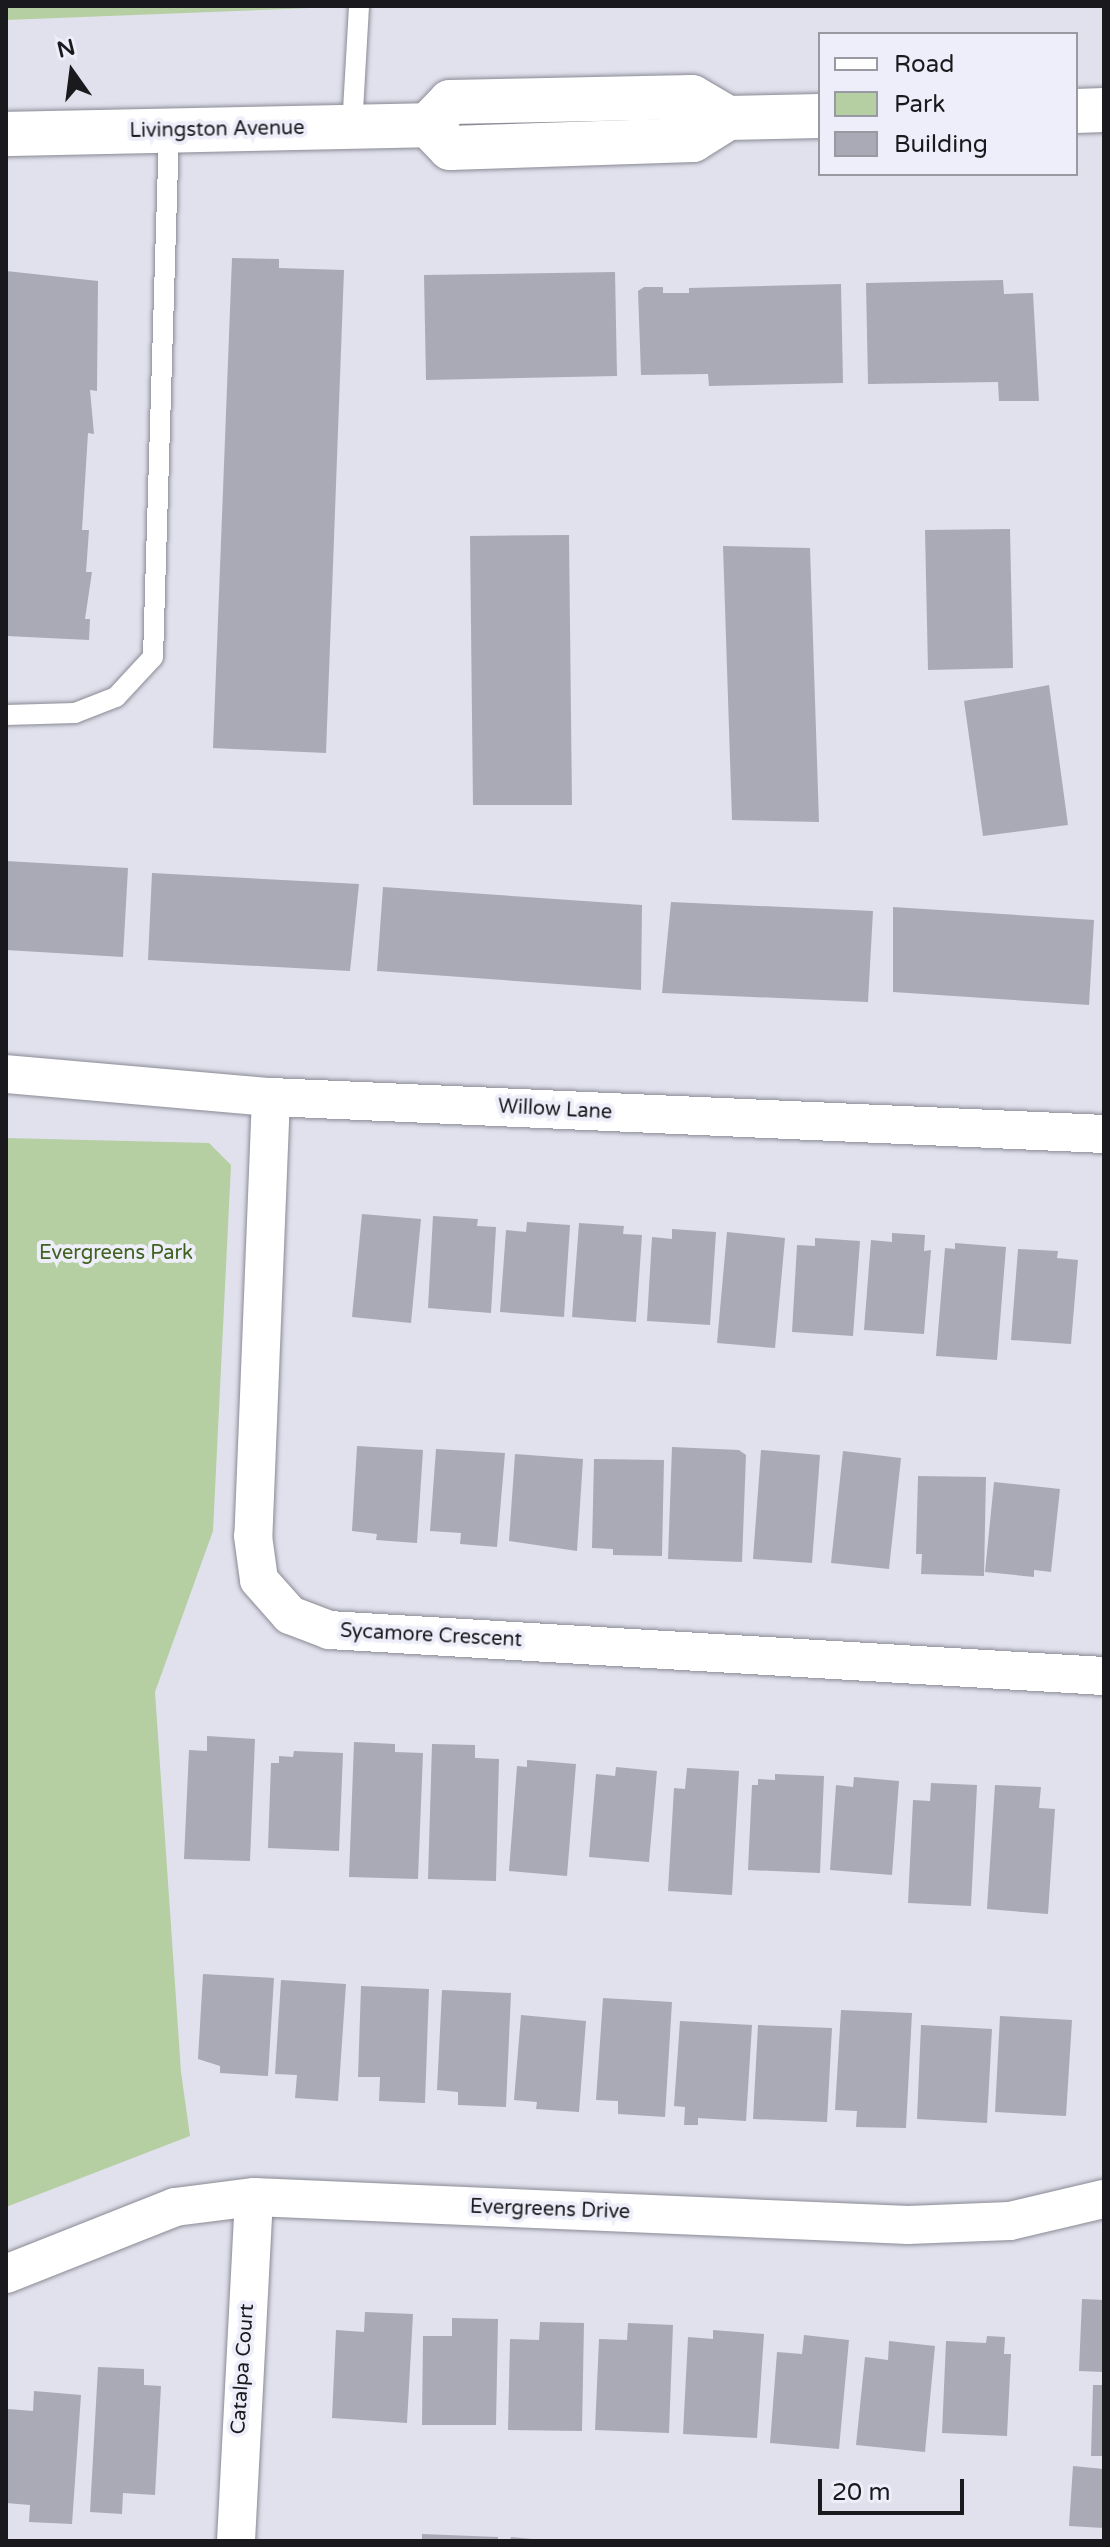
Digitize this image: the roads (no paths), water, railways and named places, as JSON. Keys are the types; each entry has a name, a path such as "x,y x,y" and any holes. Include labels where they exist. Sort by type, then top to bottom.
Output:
{"main road":[{"path":"1078,111 1104,110"},
{"name":"Livingston Avenue","path":"6,134 428,125 450,148 693,140 728,118 818,116"}],"street":[{"name":"Willow Lane","path":"6,1074 271,1097 1104,1134"},
{"name":"Sycamore Crescent","path":"271,1097 253,1536 259,1580 290,1615 329,1630 1104,1676"},
{"name":"Evergreens Drive","path":"6,2274 175,2207 254,2197 908,2225 1010,2221 1104,2199"},
{"name":"Catalpa Court","path":"236,2541 254,2197"}],"lane":[{"path":"352,128 359,6"},
{"path":"6,715 75,713 89,708 116,697 153,657 169,131"}],"park label":[{"name":"Evergreens Park","path":"116,1253"}]}
